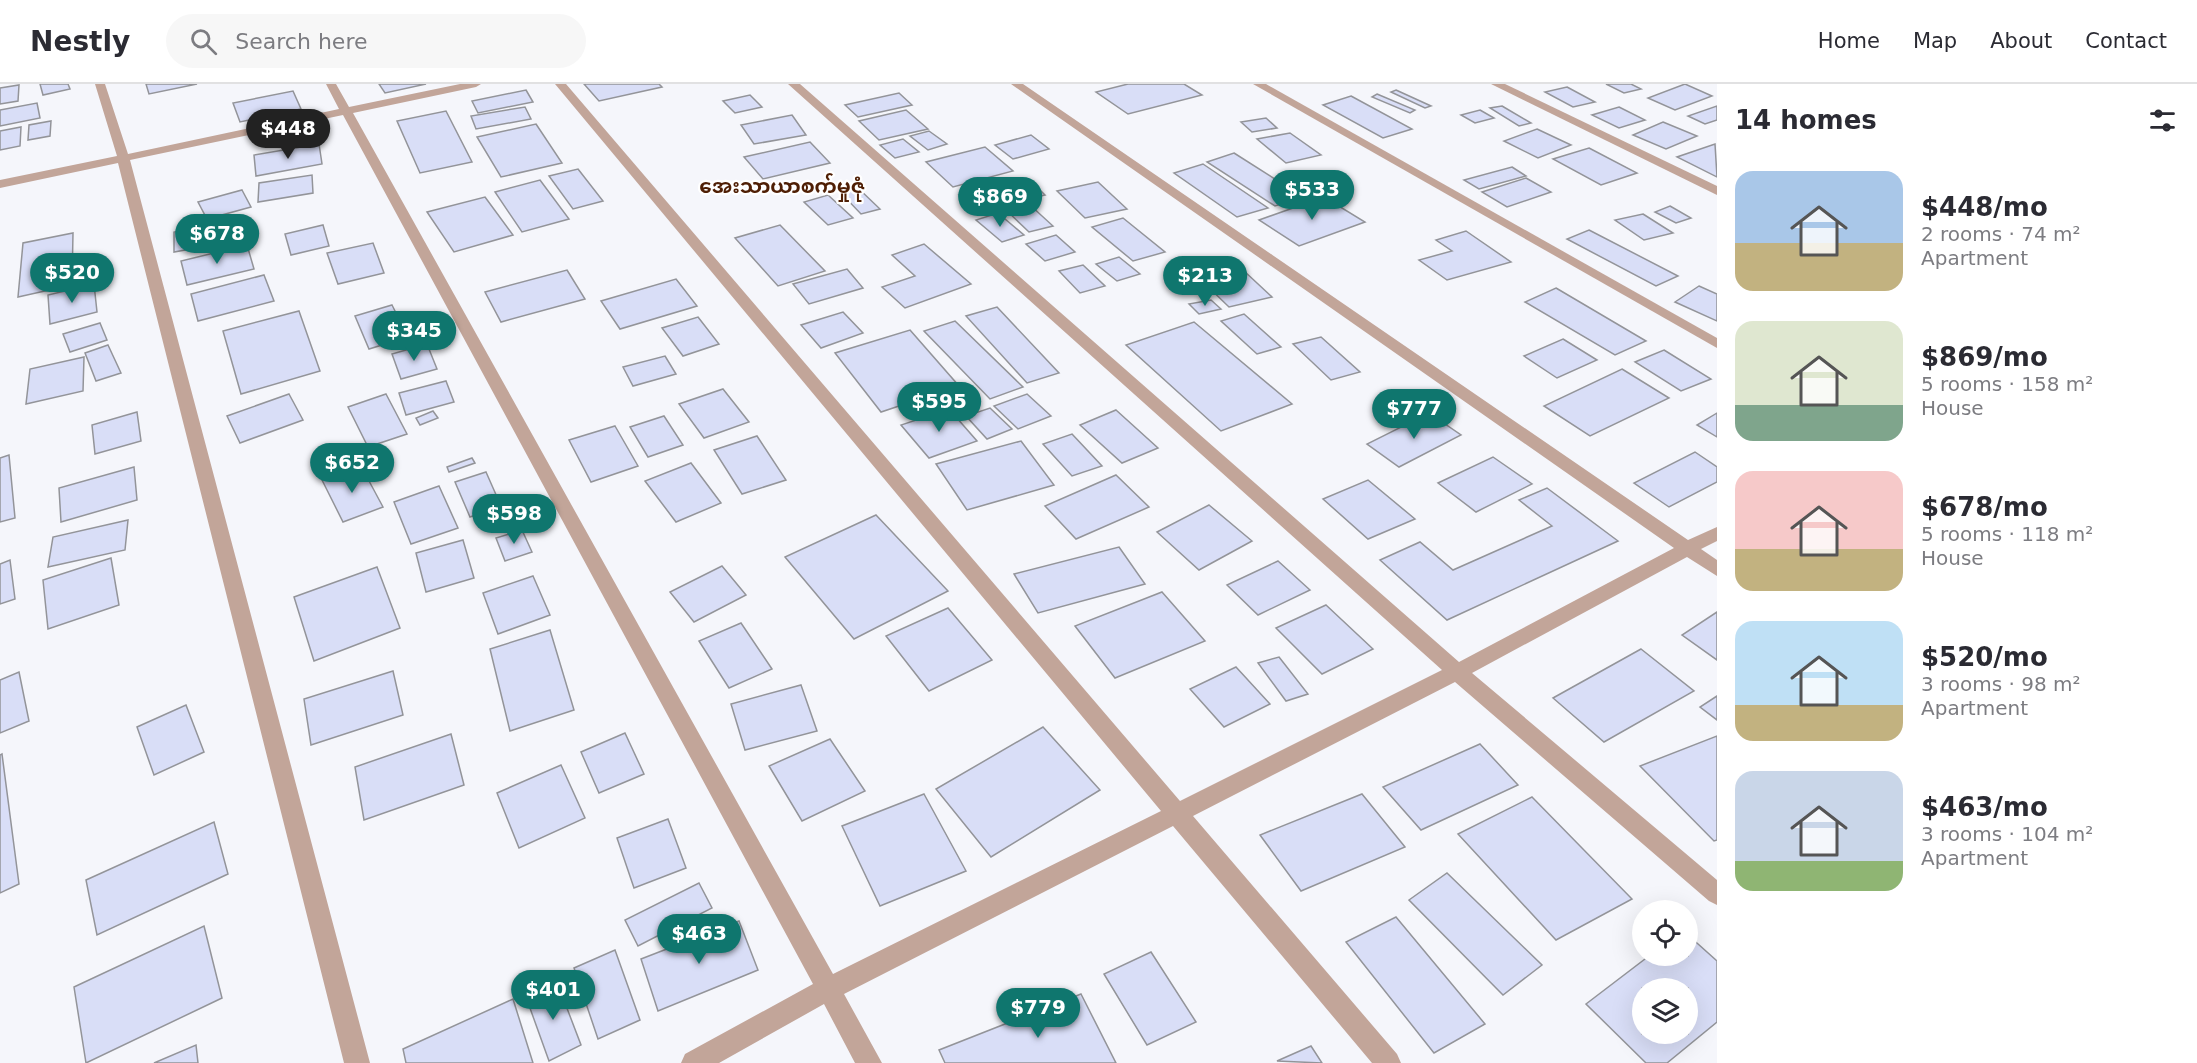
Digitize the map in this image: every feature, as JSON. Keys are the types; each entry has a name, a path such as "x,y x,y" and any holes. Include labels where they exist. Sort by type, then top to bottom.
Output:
{"street":[{"path":"100,84 123,157 357,1063"},
{"path":"331,84 869,1063"},
{"path":"0,184 476,84"},
{"path":"560,84 1175,814 1388,1063"},
{"path":"793,84 1457,672 1717,894"},
{"path":"1016,84 1717,569"},
{"path":"1258,84 1717,344"},
{"path":"1496,84 1717,191"},
{"path":"694,1063 828,989 1457,672 1717,533"}],"building":[{"path":"40,84 68,84 70,89 43,95"},
{"path":"146,84 197,84 149,94"},
{"path":"379,84 426,84 385,93"},
{"path":"584,84 659,84 662,87 599,101"},
{"path":"1128,84 1184,84 1202,95 1128,114 1096,92"},
{"path":"1606,84 1631,84 1641,89 1624,93"},
{"path":"1685,84 1712,96 1675,110 1648,98"},
{"path":"19,85 18,101 0,104 0,88"},
{"path":"1567,87 1595,102 1573,107 1545,92"},
{"path":"526,90 533,102 478,113 472,101"},
{"path":"1396,90 1431,106 1425,108 1391,92"},
{"path":"293,91 301,109 240,122 233,103"},
{"path":"899,93 912,105 858,117 845,105"},
{"path":"1377,94 1415,110 1410,113 1372,97"},
{"path":"750,95 762,107 735,113 723,101"},
{"path":"1351,96 1412,129 1383,138 1323,105"},
{"path":"37,103 40,118 0,126 0,110"},
{"path":"1502,106 1531,123 1519,126 1490,108"},
{"path":"1717,106 1717,120 1705,124 1688,116"},
{"path":"525,107 531,119 476,129 471,116"},
{"path":"1619,107 1645,120 1619,128 1592,115"},
{"path":"906,110 928,129 879,140 859,121"},
{"path":"1480,110 1494,118 1475,123 1461,115"},
{"path":"446,111 472,162 420,173 397,121"},
{"path":"792,115 806,135 754,144 741,125"},
{"path":"1266,118 1277,128 1252,132 1241,122"},
{"path":"51,121 50,136 28,140 29,125"},
{"path":"1663,122 1697,136 1666,149 1633,135"},
{"path":"536,124 562,163 501,177 477,137"},
{"path":"21,127 20,146 0,150 0,131"},
{"path":"1537,129 1571,145 1538,158 1504,141"},
{"path":"929,131 947,144 928,150 910,136"},
{"path":"1290,133 1321,155 1286,163 1257,139"},
{"path":"1031,135 1049,149 1013,159 995,145"},
{"path":"903,139 919,152 895,158 880,145"},
{"path":"810,142 830,163 763,179 744,157"},
{"path":"319,144 322,164 256,176 254,155"},
{"path":"1715,144 1717,177 1677,157"},
{"path":"985,147 1013,171 953,187 926,162"},
{"path":"1589,148 1637,173 1601,185 1553,159"},
{"path":"1234,153 1303,197 1275,206 1207,162"},
{"path":"1203,164 1268,208 1237,217 1174,173"},
{"path":"1512,167 1526,176 1479,189 1464,180"},
{"path":"578,169 603,201 573,209 549,176"},
{"path":"312,175 313,193 258,202 259,183"},
{"path":"1526,178 1551,192 1507,207 1482,192"},
{"path":"540,180 569,219 522,232 495,192"},
{"path":"1030,180 1045,195 973,210 959,195"},
{"path":"1098,182 1127,209 1085,218 1057,191"},
{"path":"858,188 880,209 861,214 840,192"},
{"path":"242,190 251,207 207,219 198,202"},
{"path":"828,195 853,218 828,225 804,202"},
{"path":"485,197 513,235 454,252 427,212"},
{"path":"1324,197 1365,222 1299,246 1259,220"},
{"path":"1030,205 1053,226 1029,232 1007,211"},
{"path":"1670,206 1691,218 1676,223 1655,212"},
{"path":"998,213 1024,235 1002,242 976,220"},
{"path":"1643,214 1673,233 1644,240 1615,220"},
{"path":"1123,218 1165,252 1133,261 1092,227"},
{"path":"223,223 224,243 174,252 174,232"},
{"path":"323,225 329,246 291,255 285,234"},
{"path":"780,225 825,271 778,286 735,238"},
{"path":"1589,230 1678,276 1656,286 1567,239"},
{"path":"1466,231 1511,262 1447,280 1419,260 1452,251 1436,240"},
{"path":"73,233 72,285 18,297 23,243"},
{"path":"1056,235 1075,252 1045,261 1026,244"},
{"path":"373,243 384,273 338,284 327,253"},
{"path":"924,244 971,284 905,308 882,287 915,276 892,255"},
{"path":"247,245 254,269 187,285 181,261"},
{"path":"1119,257 1140,274 1117,281 1096,264"},
{"path":"1083,265 1105,286 1080,293 1059,271"},
{"path":"847,269 863,288 809,304 793,284"},
{"path":"567,270 585,299 501,322 485,292"},
{"path":"1243,270 1272,297 1229,307 1201,280"},
{"path":"264,275 274,301 198,321 191,294"},
{"path":"676,279 697,306 620,329 601,301"},
{"path":"94,284 97,312 50,324 48,295"},
{"path":"1699,286 1717,294 1717,321 1675,302"},
{"path":"1556,288 1646,341 1615,355 1525,302"},
{"path":"1211,300 1221,309 1199,314 1189,304"},
{"path":"392,305 408,337 369,349 355,316"},
{"path":"997,307 1059,373 1027,383 966,316"},
{"path":"299,311 320,371 241,394 223,331"},
{"path":"843,312 863,333 821,348 801,325"},
{"path":"1244,314 1281,347 1257,354 1221,321"},
{"path":"698,317 719,344 683,356 662,328"},
{"path":"955,321 1023,387 990,399 924,331"},
{"path":"1194,322 1292,404 1221,431 1126,345"},
{"path":"100,323 107,340 70,352 63,334"},
{"path":"910,330 959,386 881,412 835,353"},
{"path":"1321,337 1360,372 1331,380 1293,344"},
{"path":"1563,339 1597,360 1557,378 1524,356"},
{"path":"427,344 437,369 401,379 392,354"},
{"path":"108,345 121,373 96,381 85,353"},
{"path":"1664,350 1711,379 1681,391 1635,362"},
{"path":"665,356 676,374 633,386 623,367"},
{"path":"84,357 83,391 26,404 30,369"},
{"path":"1622,369 1669,398 1590,436 1544,406"},
{"path":"446,381 454,402 406,415 399,393"},
{"path":"723,389 749,422 704,438 679,404"},
{"path":"289,394 303,420 240,443 227,416"},
{"path":"386,394 407,434 368,447 348,407"},
{"path":"1027,394 1051,416 1018,429 994,406"},
{"path":"990,408 1012,429 987,439 966,416"},
{"path":"949,409 977,441 929,458 901,425"},
{"path":"1116,410 1158,448 1122,463 1080,425"},
{"path":"433,411 438,418 420,425 416,418"},
{"path":"137,412 141,441 95,454 92,425"},
{"path":"1429,413 1461,435 1399,467 1367,444"},
{"path":"1717,413 1717,437 1697,425"},
{"path":"664,416 683,445 648,457 630,427"},
{"path":"615,426 638,466 591,482 569,440"},
{"path":"1072,434 1102,466 1072,476 1043,444"},
{"path":"757,436 786,480 742,494 714,450"},
{"path":"1021,441 1054,485 967,510 936,464"},
{"path":"1695,452 1717,467 1717,482 1669,507 1634,483"},
{"path":"9,455 15,518 0,522 0,458"},
{"path":"1493,457 1532,484 1476,512 1438,483"},
{"path":"472,458 475,463 449,472 447,467"},
{"path":"691,463 721,503 676,522 645,481"},
{"path":"361,466 383,507 343,522 322,480"},
{"path":"134,467 137,500 61,522 59,488"},
{"path":"486,472 501,506 470,517 455,482"},
{"path":"1116,475 1149,507 1076,539 1045,506"},
{"path":"1368,480 1415,519 1368,539 1323,499"},
{"path":"439,486 458,528 411,544 394,502"},
{"path":"1547,488 1618,541 1447,620 1380,560 1420,542 1453,570 1552,526 1519,500"},
{"path":"1209,505 1252,541 1199,570 1157,532"},
{"path":"876,515 948,591 854,639 785,557"},
{"path":"128,520 125,550 48,567 53,537"},
{"path":"522,530 532,552 505,561 496,538"},
{"path":"463,540 474,578 426,592 416,553"},
{"path":"1119,547 1145,584 1038,613 1014,574"},
{"path":"111,558 119,605 48,629 43,580"},
{"path":"10,560 15,599 0,604 0,564"},
{"path":"1278,561 1310,590 1258,615 1227,585"},
{"path":"722,566 746,595 694,622 670,592"},
{"path":"377,567 400,628 314,661 294,597"},
{"path":"533,576 550,615 498,634 483,593"},
{"path":"1162,592 1205,641 1115,678 1075,626"},
{"path":"1326,605 1373,649 1322,674 1276,628"},
{"path":"948,608 992,660 929,691 886,636"},
{"path":"1717,612 1717,660 1682,635"},
{"path":"741,623 772,669 729,688 699,641"},
{"path":"550,630 574,710 510,731 490,649"},
{"path":"1641,649 1694,691 1604,742 1553,698"},
{"path":"1279,657 1308,694 1286,701 1258,663"},
{"path":"1236,667 1270,704 1224,727 1190,689"},
{"path":"393,671 403,715 311,745 304,699"},
{"path":"19,672 29,721 0,733 0,680"},
{"path":"801,685 817,731 745,750 731,704"},
{"path":"1717,696 1717,720 1700,707"},
{"path":"186,705 204,752 154,775 137,727"},
{"path":"1043,727 1100,790 991,857 936,789"},
{"path":"625,733 644,774 599,793 581,752"},
{"path":"451,734 464,785 364,820 355,767"},
{"path":"1717,736 1717,840 1714,841 1640,766"},
{"path":"830,739 865,791 802,821 769,766"},
{"path":"1480,744 1518,785 1421,830 1383,787"},
{"path":"2,754 19,884 0,893 0,755"},
{"path":"561,765 585,818 519,848 497,793"},
{"path":"924,794 966,871 880,906 842,826"},
{"path":"1362,794 1405,847 1301,891 1260,835"},
{"path":"1532,797 1632,899 1556,940 1458,834"},
{"path":"668,819 686,868 634,888 617,838"},
{"path":"214,822 228,874 97,935 86,880"},
{"path":"1447,873 1542,965 1503,995 1409,900"},
{"path":"699,883 712,908 638,946 625,920"},
{"path":"1396,917 1485,1024 1434,1053 1346,942"},
{"path":"739,921 758,970 658,1011 641,959"},
{"path":"204,926 222,998 86,1063 74,987"},
{"path":"1698,944 1717,961 1717,1022 1698,1038 1698,978 1632,978 1632,1044 1690,1044 1667,1063 1646,1063 1586,1004 1636,966 1698,966"},
{"path":"615,950 640,1020 598,1039 574,968"},
{"path":"1151,952 1196,1022 1147,1045 1104,974"},
{"path":"557,982 581,1045 549,1061 526,997"},
{"path":"1081,994 1116,1063 945,1063 939,1050"},
{"path":"513,999 533,1063 406,1063 403,1049"},
{"path":"196,1045 198,1063 154,1063"},
{"path":"1311,1046 1322,1063 1277,1061"}],"district":[{"name":"အေးသာယာစက်မှုဇုံ","path":"782,186"}]}
